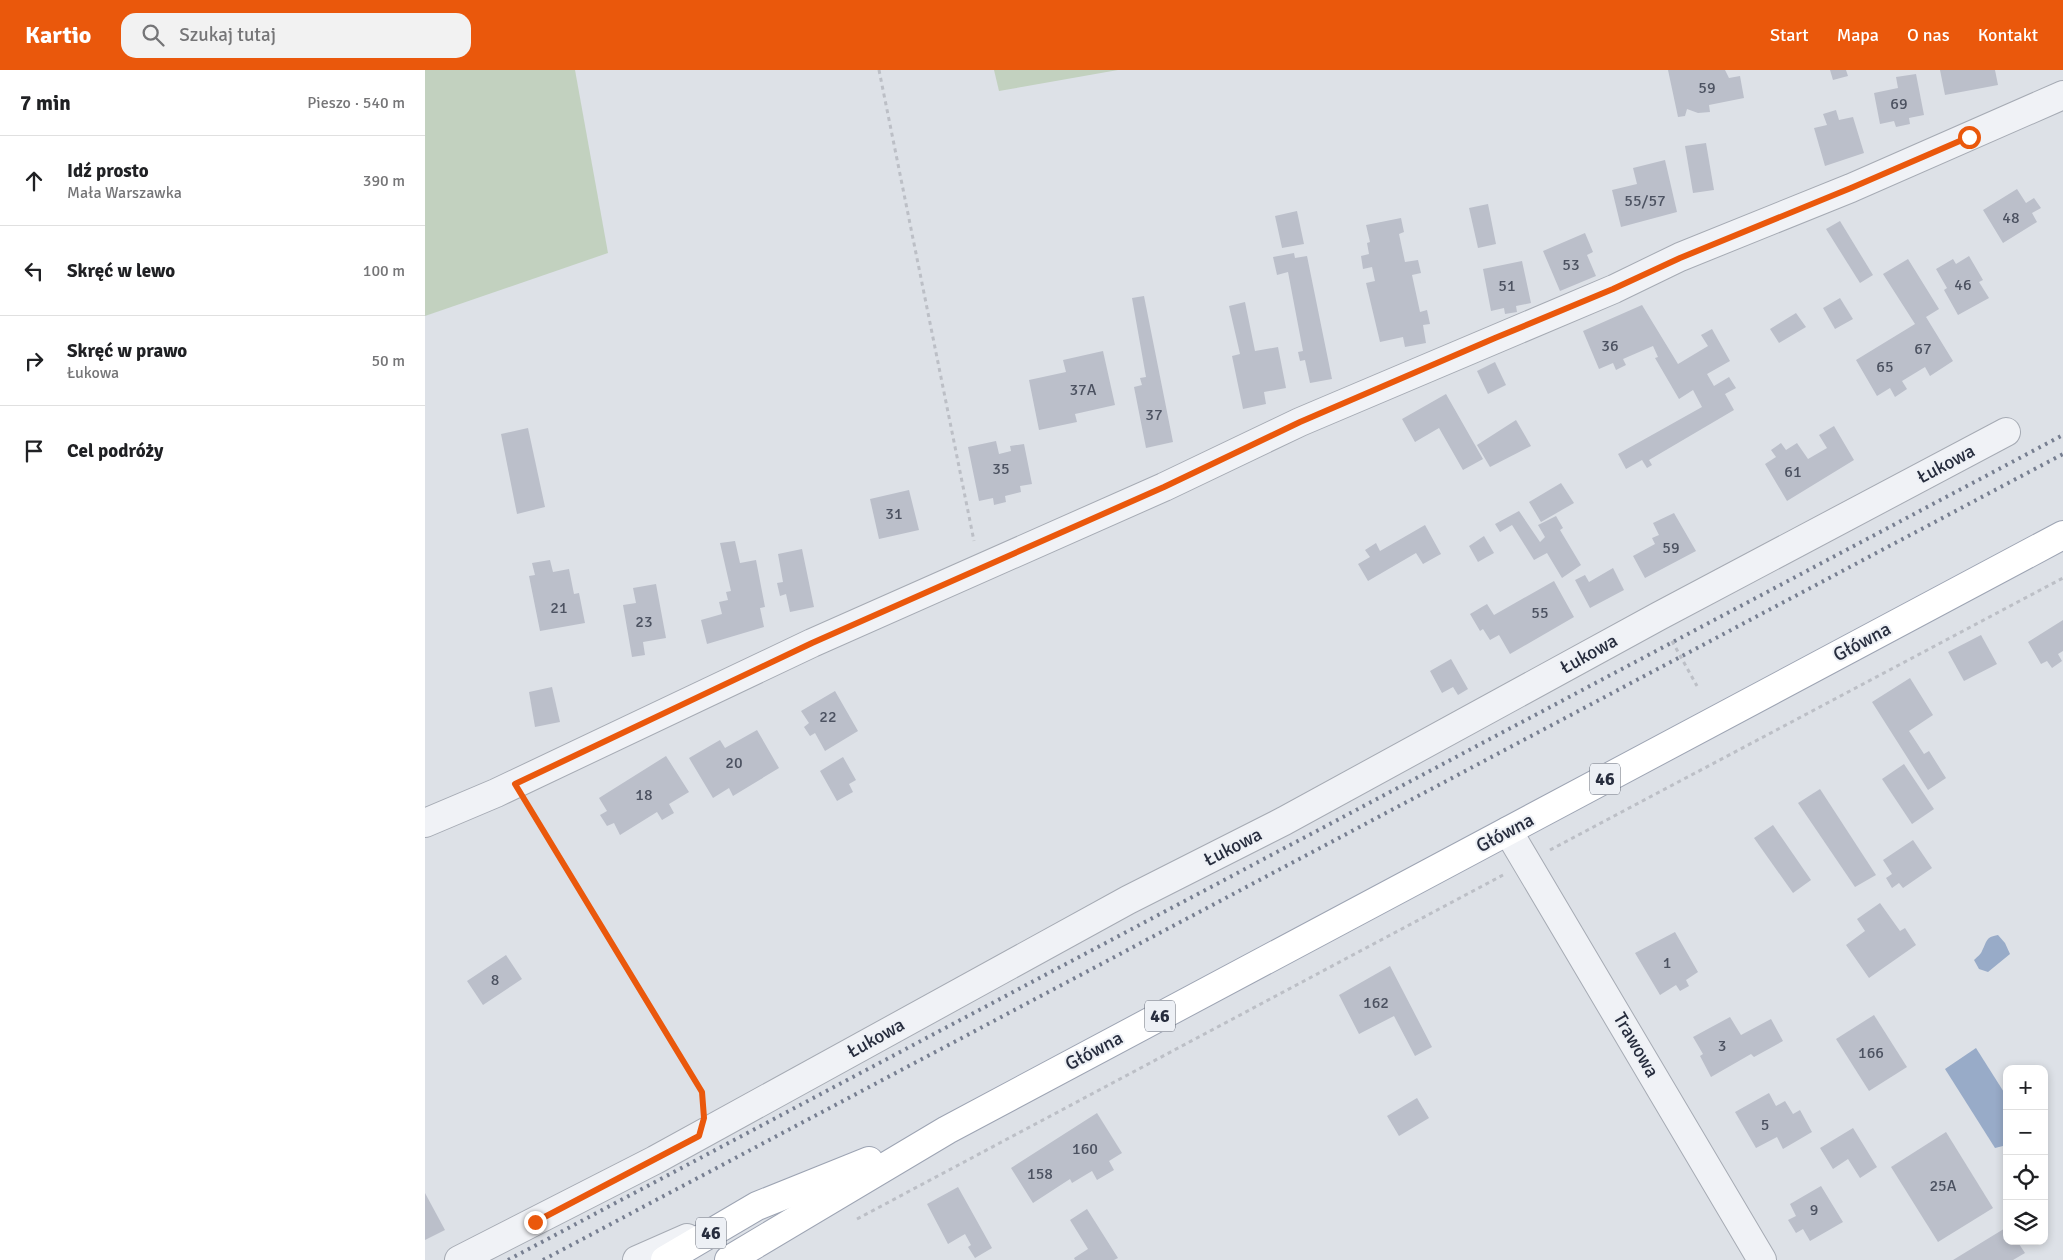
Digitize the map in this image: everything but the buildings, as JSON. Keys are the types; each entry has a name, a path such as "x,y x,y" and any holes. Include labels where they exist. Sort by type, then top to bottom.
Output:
{"main road":[{"name":"Główna","path":"729,1260 947,1130 2063,535"},
{"name":"Główna","path":"665,1260 757,1206 947,1130"}],"street":[{"path":"425,823 515,784 812,643 1164,487 1300,422 1613,289 1680,258 1851,188 2063,95"},
{"name":"Łukowa","path":"459,1260 699,1136 1120,905 1284,821 1659,616 2006,432"},
{"name":"Trawowa","path":"1508,831 1762,1260"},
{"name":"Główna","path":"637,1260 757,1206"}],"path":[{"path":"879,70 980,568"},
{"path":"850,1222 2063,578"},
{"path":"1659,616 1697,686"},
{"path":"515,784 702,1092 704,1118 699,1136"}],"green space":[{"path":"425,70 575,70 608,253 425,316"},
{"path":"994,70 1118,70 999,91"}],"water":[{"path":"1998,935 2005,943 2010,954 1988,972 1979,969 1974,960 1989,939"},
{"path":"1976,1048 2003,1091 2003,1146 1995,1148 1945,1069"}],"railway":[{"path":"508,1260 2063,435"},
{"path":"543,1260 2063,454"}],"route":[{"path":"535,1222 699,1136 704,1118 702,1092 515,784 812,643 1164,487 1300,422 1613,289 1680,258 1969,137"}]}
